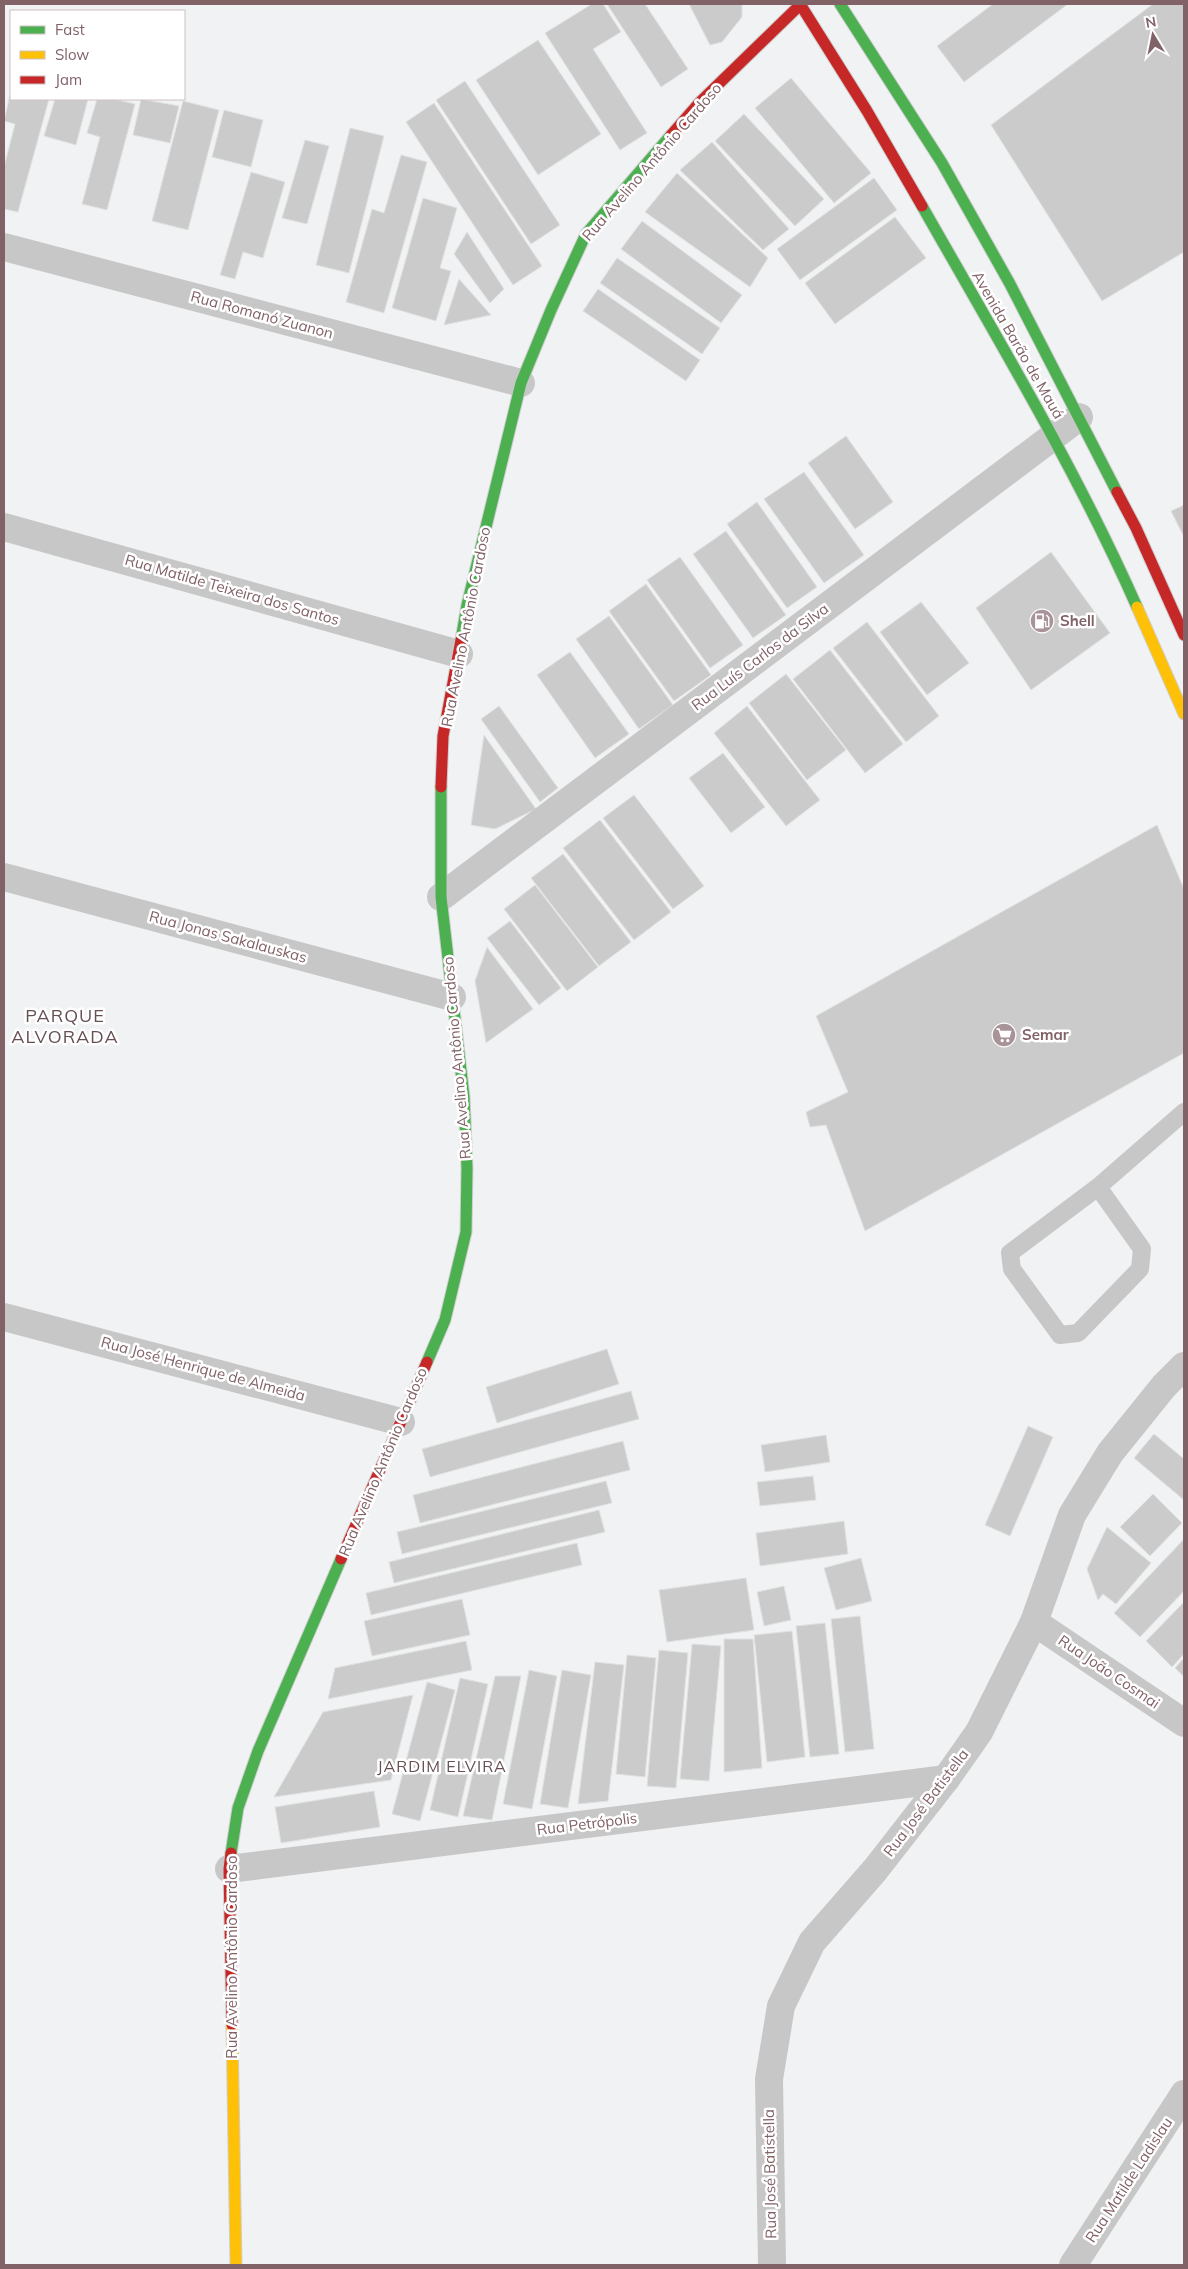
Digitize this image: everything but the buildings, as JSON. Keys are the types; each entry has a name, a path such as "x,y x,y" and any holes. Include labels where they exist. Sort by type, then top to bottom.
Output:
{"street":[{"name":"Avenida Barão de Mauá","path":"801,4 867,111 1054,436 1110,546 1184,714"},
{"name":"Rua Avelino Antônio Cardoso","path":"236,2265 229,1869 238,1808 258,1752 445,1320 466,1232 467,1168 464,1097 441,897 440,814 444,736 467,605 520,383 586,234 699,103 801,4"},
{"name":"Avenida Barão de Mauá","path":"840,4 942,163 1010,284 1136,528 1184,634"},
{"name":"Rua Romanó Zuanon","path":"4,247 520,383"},
{"name":"Rua Luís Carlos da Silva","path":"441,897 1079,417"},
{"name":"Rua Matilde Teixeira dos Santos","path":"4,527 459,654"},
{"name":"Rua Jonas Sakalauskas","path":"4,878 452,997"},
{"name":"Rua José Henrique de Almeida","path":"4,1317 401,1422"},
{"name":"Rua José Batistella","path":"772,2265 769,2079 781,2006 812,1942 875,1870 946,1779 979,1732 1034,1622 1072,1515 1110,1453 1164,1386 1184,1366"},
{"name":"Rua João Cosmai","path":"1034,1622 1184,1723"},
{"name":"Rua Petrópolis","path":"229,1869 946,1779"},
{"name":"Rua Matilde Ladislau","path":"1073,2265 1184,2094"}],"lane":[{"path":"1098,1188 1142,1249 1140,1269 1078,1333 1060,1334 1012,1269 1010,1253 1098,1188 1184,1112"}],"traffic: fast":[{"path":"840,4 942,163 1010,284 1117,492"},
{"path":"461,640 467,605 521,383 551,310 586,234 671,135"},
{"path":"922,206 1062,453 1137,607"},
{"path":"427,1362 445,1320 466,1232 467,1168 464,1097 441,897 441,787"},
{"path":"231,1853 238,1808 258,1751 341,1559"}],"traffic: slow":[{"path":"1137,607 1184,714"},
{"path":"232,2025 236,2265"}],"traffic: jam":[{"path":"800,4 867,111 922,206"},
{"path":"671,135 699,103 801,4"},
{"path":"1117,492 1136,528 1184,635"},
{"path":"441,787 443,736 461,640"},
{"path":"341,1559 427,1362"},
{"path":"231,1853 229,1869 232,2025"}],"place":[{"name":"Shell","path":"1042,621"},
{"name":"Semar","path":"1004,1035"}],"district":[{"name":"PARQUE ALVORADA","path":"65,1026"},
{"name":"JARDIM ELVIRA","path":"442,1766"}]}
